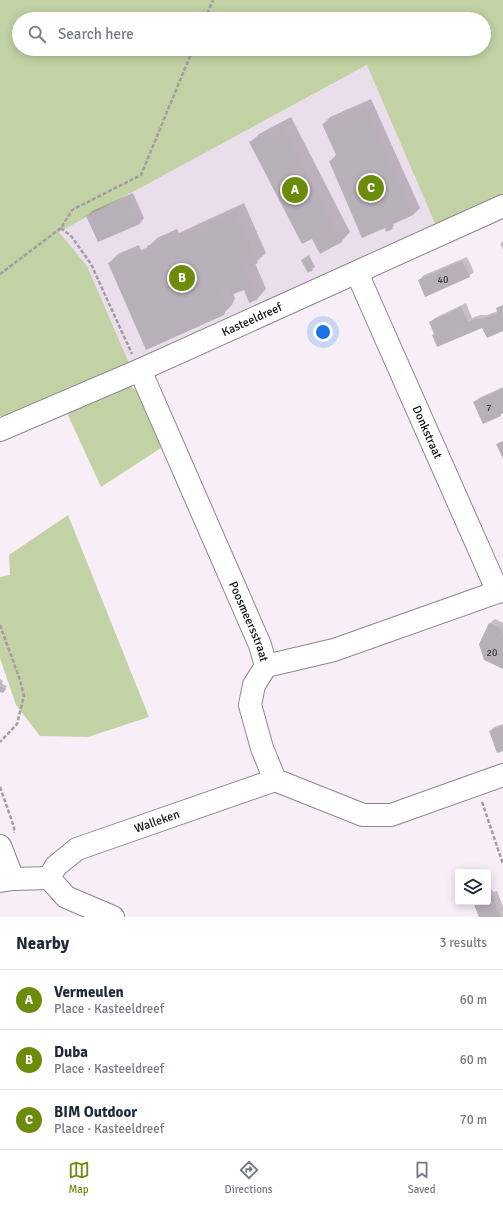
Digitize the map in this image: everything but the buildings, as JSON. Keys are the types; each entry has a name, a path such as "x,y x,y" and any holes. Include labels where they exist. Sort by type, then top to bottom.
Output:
{"street":[{"name":"Kasteeldreef","path":"0,430 140,370 503,206"},
{"name":"Donkstraat","path":"357,273 501,591"},
{"name":"Poosmeersstraat","path":"140,370 260,645 266,666 334,650 501,591"},
{"path":"266,666 254,685 250,705 262,748 275,780 363,815 391,815 503,775"},
{"name":"Walleken","path":"49,878 56,866 77,849 275,780"},
{"path":"1,848 6,880 49,878 66,896 113,917"}],"path":[{"path":"208,12 213,0"},
{"path":"0,274 61,228 72,210 141,174 190,56"},
{"path":"61,228 72,236 91,264 140,370"},
{"path":"0,625 20,680 24,696 17,724 0,742"},
{"path":"475,785 503,864"},
{"path":"0,787 14,827 14,840 1,848"}],"shaded area":[{"path":"368,65 437,228 129,363 87,266 59,232"}],"green space":[{"path":"0,0 503,0 503,198 437,228 367,65 59,232 87,266 129,363 12,416 0,416"},
{"path":"129,386 140,392 164,446 101,487 67,413"},
{"path":"68,515 149,717 88,737 40,736 16,705 0,658 0,577 10,575 9,555"}],"place":[{"name":"BIM Outdoor","path":"371,188"},
{"name":"Vermeulen","path":"295,190"},
{"name":"Duba","path":"182,278"}]}
